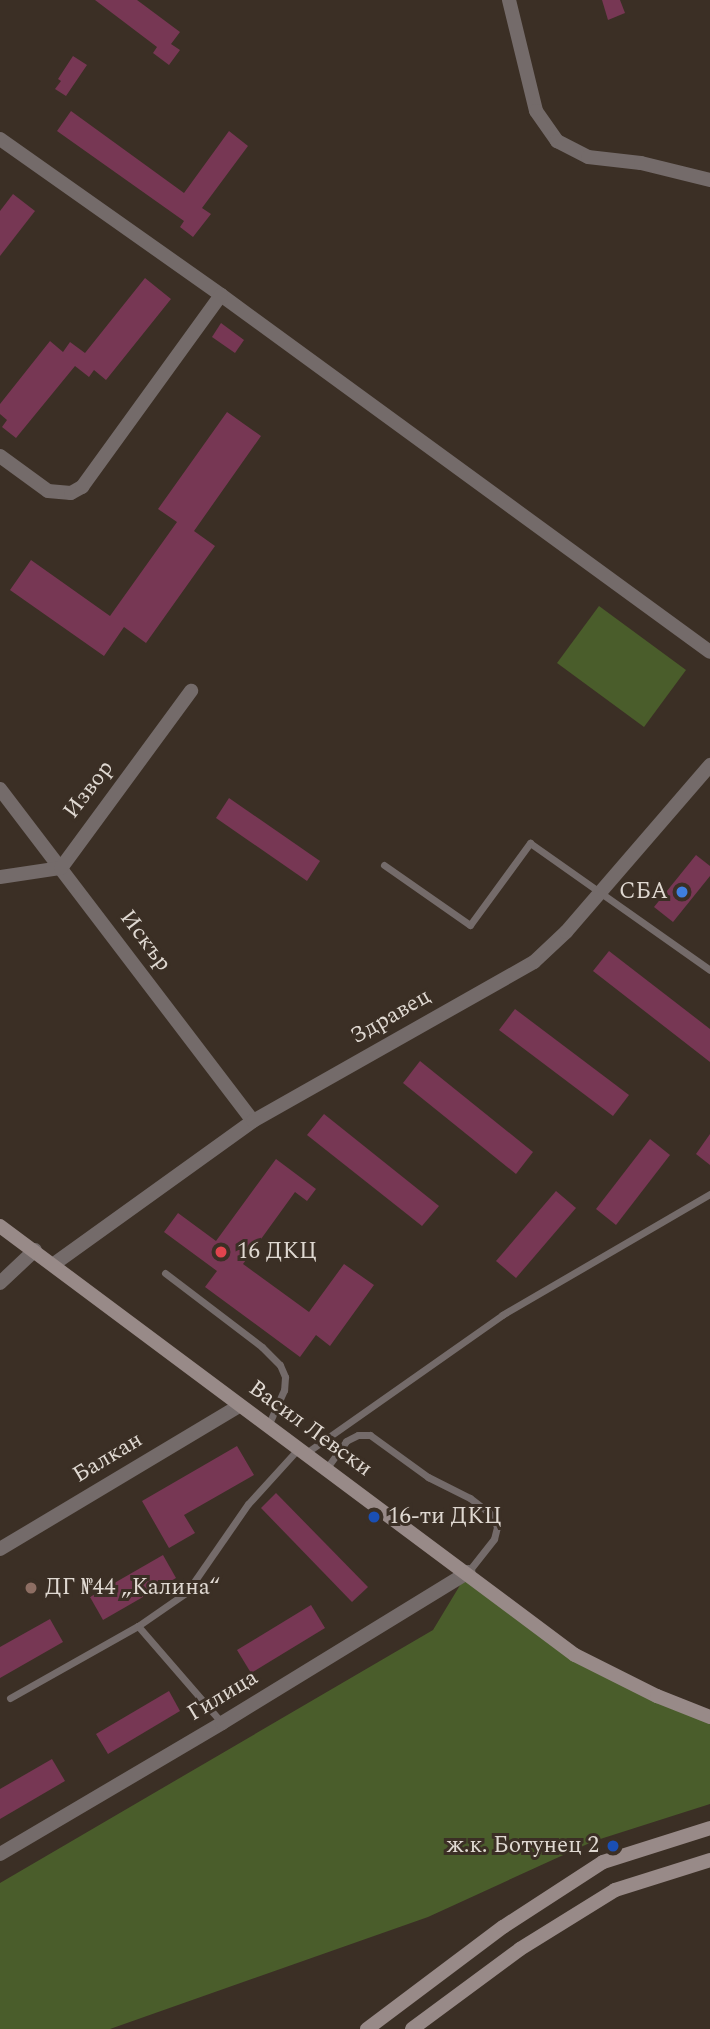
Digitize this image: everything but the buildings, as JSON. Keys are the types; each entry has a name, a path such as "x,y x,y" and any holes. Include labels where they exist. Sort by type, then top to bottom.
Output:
{"street":[{"path":"509,0 536,111 557,141 588,157 641,163 710,180"},
{"path":"0,139 221,295 710,652"},
{"path":"0,456 48,491 71,493 82,487 221,295"},
{"name":"Извор","path":"61,868 191,691"},
{"name":"Здравец","path":"54,1264 253,1121 534,962 601,893 710,765"},
{"name":"Искър","path":"0,789 253,1121"},
{"path":"0,877 61,868"},
{"name":"Васил Левски","path":"0,1226 54,1264 239,1406 468,1572 575,1655 657,1696 710,1717"},
{"path":"0,1283 35,1250"},
{"name":"Балкан","path":"0,1549 239,1406"},
{"name":"Гилица","path":"0,1854 222,1723 468,1572"},
{"path":"367,2029 503,1927 603,1862 710,1828"},
{"path":"412,2029 520,1949 615,1890 710,1860"}],"lane":[{"path":"384,864 470,925 530,843 710,970"},
{"path":"9,1698 138,1626 195,1584 248,1504 302,1451 502,1315 710,1194"},
{"path":"165,1273 262,1347 280,1365 285,1377 284,1390 268,1427"},
{"path":"326,1469 346,1441 370,1435 428,1477 470,1498 493,1516 497,1527 494,1539 468,1572"},
{"path":"138,1626 222,1723"}],"green space":[{"path":"599,606 686,670 644,727 557,663"},
{"path":"468,1572 575,1655 710,1717 710,1804 594,1841 428,1917 110,2029 0,2029 0,1883 433,1630"}],"place":[{"name":"СБА","path":"682,892"},
{"name":"16 ДКЦ","path":"221,1252"},
{"name":"16-ти ДКЦ","path":"374,1517"},
{"name":"ДГ №44 „Калина“","path":"31,1588"},
{"name":"ж.к. Ботунец 2","path":"613,1846"}]}
